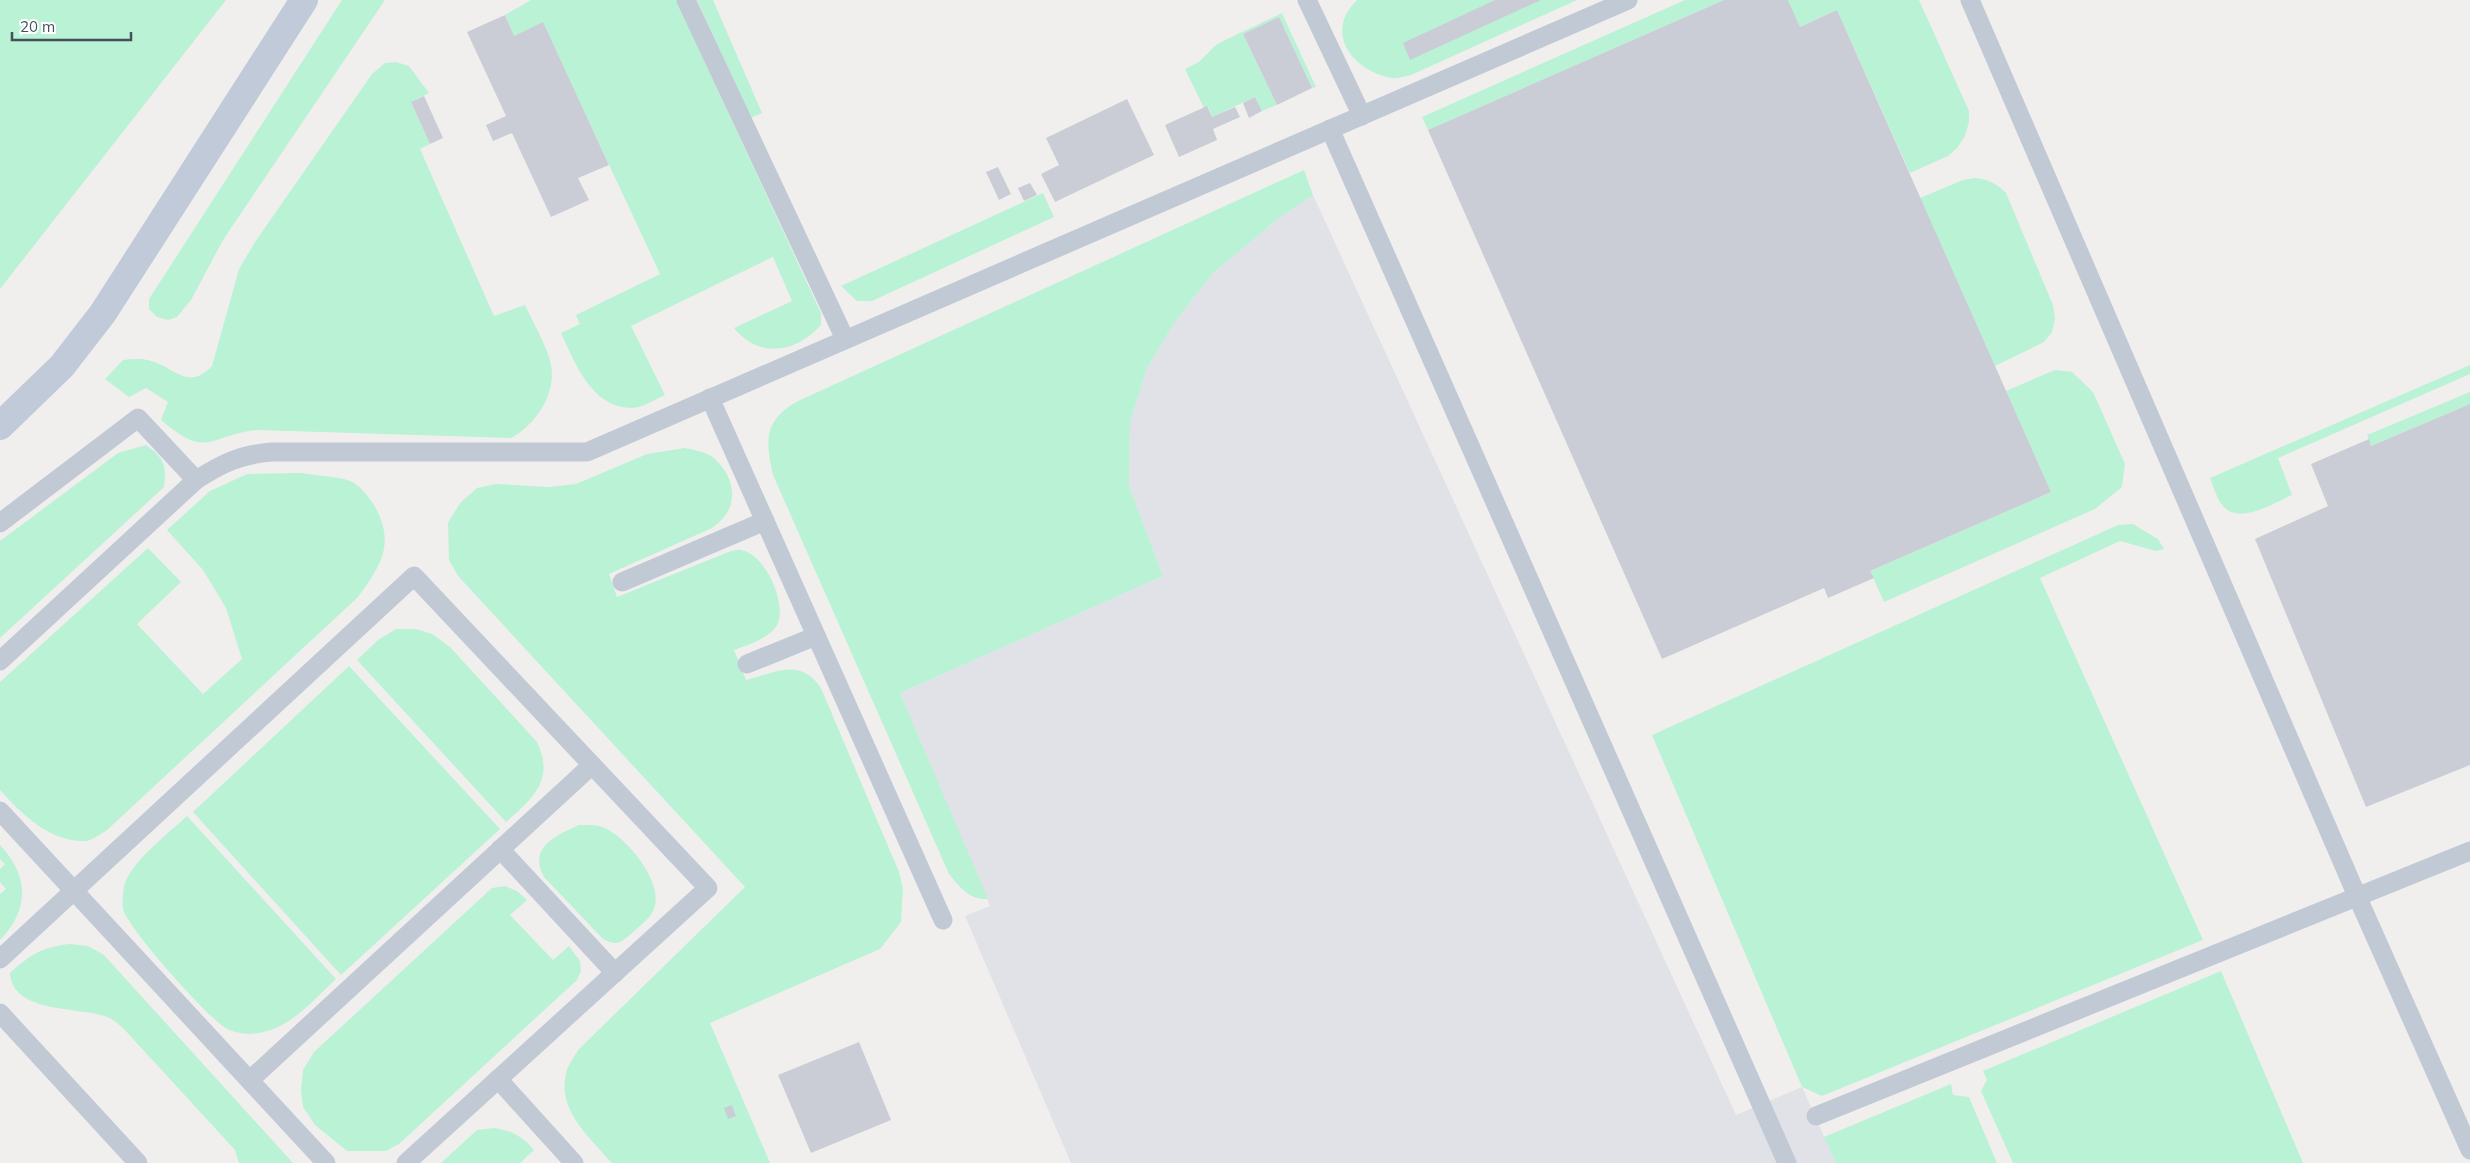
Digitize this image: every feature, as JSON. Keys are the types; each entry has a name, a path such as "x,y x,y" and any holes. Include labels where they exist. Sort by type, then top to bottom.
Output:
{"street":[{"path":"0,426 62,366 103,312 304,0"}],"lane":[{"path":"686,0 845,339"},
{"path":"1307,0 1362,116"},
{"path":"0,661 196,480 222,463 244,455 271,452 586,452 1628,0"},
{"path":"1970,0 2357,896 2470,1150"},
{"path":"1330,129 1787,1163"},
{"path":"710,398 943,920"},
{"path":"0,522 138,418 196,480"},
{"path":"622,582 765,521"},
{"path":"0,959 414,576 708,888 406,1163"},
{"path":"747,664 816,636"},
{"path":"250,1080 592,765"},
{"path":"0,812 326,1163"},
{"path":"500,849 615,973"},
{"path":"1816,1116 2470,851"},
{"path":"0,1014 138,1163"},
{"path":"498,1079 574,1163"}],"shaded area":[{"path":"1313,195 1736,1115 1802,1087 1836,1163 1071,1163 965,916 990,906 900,693 1163,576 1129,486 1130,423 1147,368 1174,323 1212,274 1279,218"}],"green space":[{"path":"0,0 226,0 0,289"},
{"path":"342,0 385,0 223,240 191,300 177,317 168,320 157,317 149,309 149,299"},
{"path":"531,0 676,0 821,313 821,325 811,334 800,342 778,349 755,345 734,328 792,301 773,257 631,326 665,395 636,408 618,406 606,400 587,382 572,357 561,333 580,324 576,315 660,274 543,23 514,36 505,15"},
{"path":"697,0 713,0 762,113 751,118"},
{"path":"1357,0 1577,0 1411,75 1392,78 1378,74 1365,67 1347,49 1343,37 1343,25 1347,13"},
{"path":"1685,0 1724,0 1428,130 1422,117"},
{"path":"1788,0 1919,0 1969,111 1969,122 1965,136 1957,148 1948,156 1910,173 1837,10 1800,27"},
{"path":"1282,13 1316,87 1312,88 1279,17 1243,34 1277,105 1262,111 1255,97 1212,117 1208,107 1204,108 1185,69 1199,62 1217,44"},
{"path":"396,62 409,66 429,93 411,102 430,144 420,149 494,316 525,305 549,357 552,381 549,393 538,414 530,424 511,438 257,430 208,442 199,442 189,439 161,420 168,402 146,388 129,397 105,379 123,360 148,360 182,376 189,377 196,377 212,366 239,269 255,242 372,74 385,63"},
{"path":"1304,170 1313,195 1279,218 1212,274 1174,323 1147,368 1130,423 1129,486 1163,576 900,693 988,899 981,899 970,895 949,874 773,475 768,441 773,424 787,408 798,401"},
{"path":"1975,178 1992,182 2006,193 2053,305 2055,318 2052,332 2044,342 1995,366 1920,198 1963,180"},
{"path":"1043,193 1054,217 872,301 857,301 841,286"},
{"path":"2470,365 2470,374 2278,458 2292,495 2259,510 2242,514 2233,513 2226,509 2218,499 2210,478"},
{"path":"2055,370 2072,372 2093,392 2125,464 2122,487 2095,509 1884,602 1870,571 2051,492 2006,391"},
{"path":"2470,392 2470,404 2371,446 2367,435"},
{"path":"146,445 157,454 163,463 165,473 164,487 0,638 0,541 118,453"},
{"path":"685,448 708,454 714,458 728,476 732,494 731,504 727,513 712,528 609,574 617,597 733,551 741,550 750,553 758,560 766,570 777,593 780,616 774,630 769,634 734,650 746,680 777,671 796,670 813,678 821,688 899,872 903,889 901,922 880,949 710,1023 770,1163 612,1163 577,1123 566,1100 564,1087 569,1065 578,1050 745,887 458,576 449,560 448,523 460,503 477,488 496,484 549,487 576,484 647,454"},
{"path":"301,473 350,481 369,498 381,519 385,543 383,554 379,565 357,598 106,831 87,841 72,840 48,832 37,825 0,790 0,682 148,548 181,582 137,624 203,694 242,659 226,608 203,570 167,530 210,491 247,474"},
{"path":"2133,524 2158,539 2164,549 2156,551 2120,541 2040,578 2203,940 1822,1096 1802,1087 1652,735 2118,525"},
{"path":"396,629 416,629 432,634 450,647 537,742 544,767 542,778 525,805 506,822 357,660 378,640"},
{"path":"349,666 500,829 341,975 193,812"},
{"path":"187,816 336,979 307,1007 275,1028 249,1034 236,1032 224,1027 168,971 138,934 123,909 125,883 136,865"},
{"path":"579,825 599,826 614,833 641,861 653,885 656,896 655,906 651,914 646,921 626,938 616,943 603,939 544,877 540,867 539,858 546,844 553,838"},
{"path":"0,845 10,857 16,869 21,881 22,892 17,916 0,940 0,894 6,889 0,882 0,869 5,864 0,859"},
{"path":"505,886 517,891 527,900 510,915 553,960 569,946 580,961 581,971 577,980 399,1144 386,1151 347,1151 315,1125 303,1107 301,1090 303,1070 314,1052 492,888"},
{"path":"70,944 88,946 104,955 293,1163 239,1163 235,1150 123,1028 109,1018 50,1007 23,996 14,986 10,973 24,961 44,949"},
{"path":"2221,971 2303,1163 2013,1163 1981,1091 1987,1080 1983,1071"},
{"path":"1951,1084 1953,1095 1969,1097 1997,1163 1836,1163 1824,1137"},
{"path":"494,1128 516,1135 534,1150 520,1163 441,1163 477,1130"}],"building":[{"path":"1495,0 1541,0 1410,60 1403,43"},
{"path":"1724,0 1788,0 1800,27 1837,10 2051,492 1870,571 1874,578 1828,598 1824,588 1662,659 1428,130"},
{"path":"505,15 514,36 543,22 609,165 578,178 589,200 551,217 512,133 493,141 486,125 506,116 467,32"},
{"path":"1279,17 1312,88 1277,105 1243,34"},
{"path":"424,96 443,138 430,144 411,102"},
{"path":"1255,97 1262,111 1249,118 1243,103"},
{"path":"1127,99 1154,155 1055,202 1041,174 1059,165 1046,138"},
{"path":"1207,106 1212,117 1235,107 1240,117 1213,129 1217,140 1179,157 1165,125"},
{"path":"998,167 1011,194 999,200 986,172"},
{"path":"1030,183 1037,195 1024,201 1018,188"},
{"path":"2470,404 2470,765 2366,807 2255,539 2328,506 2311,464 2369,439 2371,446"},
{"path":"859,1042 891,1120 811,1153 778,1075"},
{"path":"732,1105 736,1116 728,1119 724,1108"}]}
